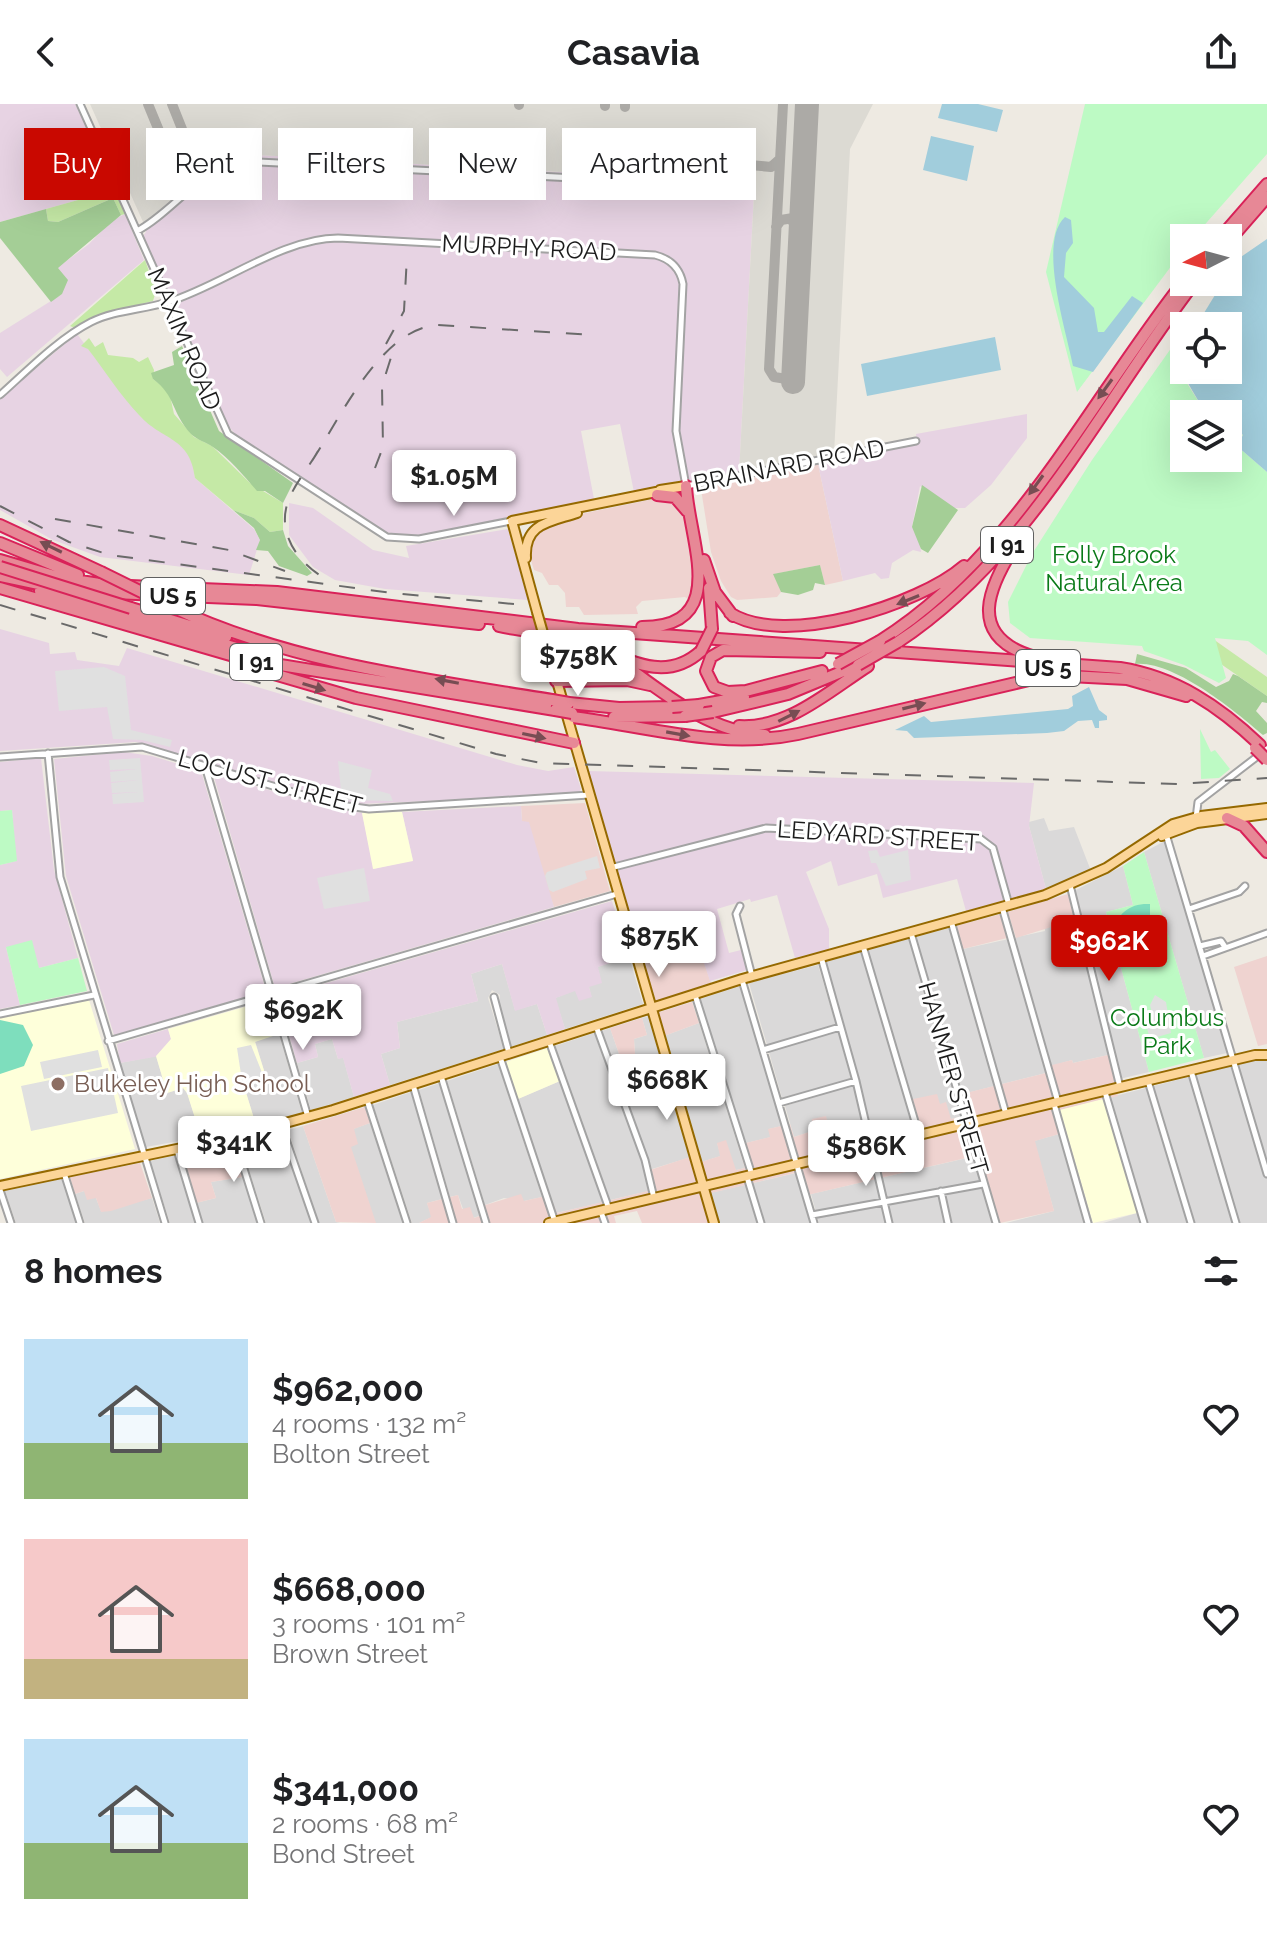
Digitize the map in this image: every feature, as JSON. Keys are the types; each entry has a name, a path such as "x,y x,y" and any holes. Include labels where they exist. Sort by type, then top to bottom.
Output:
{"highway":[{"path":"1234,224 1266,192"},
{"path":"1242,224 1266,192"},
{"name":"I 91","path":"0,525 172,607 260,642 572,711 636,718 691,710 765,691 838,664 880,641 953,586 1012,518 1173,296"},
{"name":"I 91","path":"572,711 672,707 713,712 780,697 863,666 903,640 983,573 1045,494 1185,296"},
{"path":"552,626 655,627 682,616 693,603 701,579 686,486"},
{"path":"499,626 569,637 608,653 659,668 682,664 701,651 712,629 713,612 692,497 686,486"},
{"path":"656,493 680,500 690,520"},
{"path":"1045,494 993,581 989,616 996,634 1021,653 1084,665"},
{"path":"730,613 753,624 784,628 897,604 931,589 958,571 1012,518"},
{"path":"0,543 36,561 80,576 171,588"},
{"name":"US 5","path":"0,560 80,582 277,592 552,626 1115,674 1157,683 1186,696 1263,747"},
{"path":"705,563 717,596 730,613 745,625 766,635 820,649"},
{"path":"0,567 291,656 337,666 360,665"},
{"path":"0,577 251,653 413,688"},
{"name":"US 5","path":"0,577 93,593 265,600 499,626 1131,670 1164,680 1203,698 1263,747 1267,760"},
{"name":"I 91","path":"0,588 244,659 531,707 554,708"},
{"path":"161,636 332,692 574,743"},
{"path":"820,649 723,650 711,657 706,671 714,687 733,692 822,671"},
{"path":"608,653 718,725 755,734 782,734 838,725"},
{"path":"691,710 730,725 771,724 799,711 863,666"},
{"path":"572,711 734,741 784,737 1056,674 1131,680 1186,696"},
{"path":"556,681 631,680 663,691"},
{"path":"1223,817 1246,827 1267,852"}],"main road":[{"name":"BRAINARD ROAD","path":"512,521 686,486"},
{"path":"525,567 526,542 536,527 594,505"},
{"path":"512,521 714,1223"},
{"path":"0,1188 308,1118 742,979 1006,906 1070,885 1165,831 1196,820 1267,811"},
{"path":"553,1223 1267,1052"}],"street":[{"name":"MAXIM ROAD","path":"80,104 228,434 375,531 397,540"},
{"path":"137,231 168,212 218,168 233,161 562,177"},
{"name":"MURPHY ROAD","path":"168,302 293,248 329,238 663,257 677,268 683,284 676,438 686,486"},
{"path":"0,395 89,323 118,312 168,302"},
{"name":"BRAINARD ROAD","path":"686,486 916,441"},
{"name":"BRAINARD ROAD","path":"397,540 419,539 512,521"},
{"name":"LOCUST STREET","path":"0,757 142,747 333,804 369,809 589,795"},
{"path":"1196,820 1198,802 1263,747"},
{"path":"48,753 60,877 142,1156 165,1223"},
{"path":"205,766 308,1118"},
{"name":"LEDYARD STREET","path":"610,868 766,828 981,839 993,848 1006,906 1005,918 1088,1223"},
{"path":"1165,831 1267,1174"},
{"path":"1070,885 1120,1087"},
{"path":"1189,909 1239,892 1245,886"},
{"path":"108,1041 617,894"},
{"path":"740,906 736,914 752,976"},
{"path":"951,921 1006,1114"},
{"name":"HANMER STREET","path":"911,932 996,1223"},
{"path":"1203,956 1267,933"},
{"path":"1200,946 1221,941 1225,947"},
{"path":"863,945 919,1135"},
{"path":"821,957 856,1081 889,1223"},
{"path":"742,979 814,1223"},
{"path":"695,994 761,1223"},
{"path":"0,1014 94,995"},
{"path":"494,997 504,1056 553,1223"},
{"path":"596,1026 645,1160 654,1198"},
{"path":"763,1050 840,1027"},
{"path":"549,1041 605,1210 605,1223"},
{"path":"1191,1070 1236,1223"},
{"path":"441,1076 486,1223"},
{"path":"1148,1080 1191,1223"},
{"path":"779,1103 856,1081"},
{"path":"413,1085 453,1223"},
{"path":"1105,1091 1144,1223"},
{"path":"367,1100 407,1223"},
{"path":"281,1125 315,1223"},
{"path":"234,1137 261,1223"},
{"path":"177,1149 199,1223"},
{"path":"63,1172 80,1223"},
{"path":"812,1215 983,1184"},
{"path":"0,1188 11,1223"},
{"path":"941,1191 948,1223"}],"shaded area":[{"path":"0,104 75,104 87,128 24,128 24,200 78,200 0,222"},
{"path":"90,104 873,104 850,149 834,454 739,473 756,200 756,128 562,128 562,172 546,171 546,128 429,128 429,165 413,164 413,128 278,128 278,156 262,155 262,128 146,128 146,200 171,200 144,224 130,193 130,128 101,128"},
{"path":"262,155 278,156 278,200 413,200 413,164 429,165 429,200 546,200 546,171 562,172 562,200 754,200 739,473 634,492 620,424 581,431 594,499 413,537 385,532 236,435 225,422 143,236 146,232 144,224 171,200 262,200"},
{"path":"125,214 144,260 7,377 0,369 0,333 62,294 57,268 89,244 111,221"},
{"path":"77,334 141,417 178,442 192,459 195,478 254,529 260,540 249,575 100,557 53,540 0,510 0,398"},
{"path":"1027,414 1027,438 991,485 965,508 952,508 920,486 912,527 919,537 921,552 913,550 892,563 889,578 881,579 875,573 843,581 818,464 917,444 916,434"},
{"path":"818,464 843,581 825,585 820,565 774,574 781,592 777,597 737,600 731,597 721,581 711,552 701,489"},
{"path":"663,497 684,507 697,569 691,601 685,597 642,601 636,607 638,614 584,615 579,607 566,607 565,593 558,585 549,585 542,573 534,570 528,551 534,531 571,516"},
{"path":"289,503 313,508 373,550 409,558 406,546 508,529 528,600 385,589 335,580 313,567 289,535"},
{"path":"0,629 49,643 50,654 75,652 77,660 119,666 127,648 517,765 548,771 574,767 581,789 578,794 361,804 341,802 136,742 0,751"},
{"path":"104,667 125,676 131,730 172,740 170,747 142,740 113,739 107,707 59,711 55,671"},
{"path":"124,752 152,756 201,771 266,991 114,1035 66,876 54,759"},
{"path":"41,758 54,870 78,958 39,968 6,947 20,1005 0,1009 0,865 16,861 12,810 0,811 0,762"},
{"path":"140,758 144,802 113,804 112,794 139,792 112,793 111,783 138,780 111,782 110,772 137,769 110,770 109,760"},
{"path":"338,761 372,770 368,788 390,794 393,801 342,800"},
{"path":"588,771 1034,783 1029,826 1046,889 966,911 957,879 883,898 877,874 838,886 831,861 806,872 829,929 829,949 795,958 777,895 751,902 750,899 717,909 729,953 741,950 747,970 710,981 692,927 636,942"},
{"path":"217,775 327,807 362,813 374,869 413,860 402,812 521,806 522,821 529,822 554,907 275,988 214,777"},
{"path":"585,803 610,891 554,907 522,821 521,806"},
{"path":"402,812 413,861 373,869 362,813"},
{"path":"1044,818 1049,831 1074,827 1091,871 1046,889 1029,826 1029,822"},
{"path":"1165,841 1227,1053 1204,1058 1144,852"},
{"path":"877,850 880,857 908,850 911,880 886,886 876,863 871,863 868,851"},
{"path":"597,856 600,868 585,871 587,879 553,892 549,890 545,876 547,872"},
{"path":"1123,866 1133,905 1106,912 1149,1072 1115,1080 1108,1055 1073,1063 1072,1060 1045,1068 1046,1073 963,1094 968,1115 951,1119 940,1104 913,1100 920,1126 874,1137 826,962 956,926 963,949 1045,931 1045,928 1074,920 1068,894"},
{"path":"364,868 370,901 324,909 317,878"},
{"path":"1068,894 1074,920 1016,938 1008,912"},
{"path":"612,901 629,957 598,967 602,983 589,987 592,997 579,1001 575,991 556,998 565,1029 547,1035 537,1004 515,1011 502,964 471,974 478,1001 397,1022 400,1048 381,1054 390,1085 354,1097 343,1058 338,1059 332,1039 315,1044 318,1057 297,1063 278,997"},
{"path":"1001,914 1007,938 963,949 956,926"},
{"path":"692,926 711,983 656,1001 636,942"},
{"path":"1267,956 1267,1044 1258,1046 1234,967"},
{"path":"629,957 643,1004 565,1029 555,998 576,990 591,996 589,987 597,967"},
{"path":"502,964 515,1010 537,1004 547,1035 510,1047 499,1003 500,995 492,990 488,998 504,1049 390,1085 381,1054 400,1048 397,1022 478,1001 471,974"},
{"path":"818,965 836,1024 767,1045 749,983"},
{"path":"741,986 782,1126 769,1129 771,1137 746,1143 700,999"},
{"path":"1155,995 1166,1002 1171,1033 1150,1039 1145,1021 1153,1018 1150,1005"},
{"name":"Bulkeley High School","path":"89,1000 135,1149 0,1179 0,1018"},
{"path":"269,1000 279,1034 255,1042 267,1080 244,1086 256,1125 201,1137 187,1093 183,1088 167,1093 156,1056 171,1039 168,1029"},
{"path":"692,1002 699,1023 664,1036 657,1013"},
{"path":"649,1016 691,1157 652,1169 602,1031 610,1028 626,1074 634,1072 629,1056 635,1054 634,1039 647,1035 642,1018"},
{"path":"642,1018 647,1035 634,1039 635,1054 629,1057 634,1072 626,1074 610,1028"},
{"path":"699,1023 745,1168 736,1170 717,1143 721,1156 701,1162 664,1036"},
{"path":"168,1029 171,1039 160,1056 120,1063 117,1044"},
{"path":"838,1031 851,1079 782,1098 769,1052"},
{"path":"594,1033 641,1159 649,1191 610,1200 555,1046"},
{"path":"279,1034 302,1113 256,1125 244,1086 267,1080 255,1041"},
{"path":"332,1039 338,1059 343,1057 354,1097 311,1110 297,1063 318,1057 315,1044"},
{"path":"251,1045 263,1075 261,1079 246,1083 242,1081 237,1048"},
{"path":"548,1048 560,1081 518,1099 506,1062"},
{"path":"98,1050 102,1067 44,1079 40,1062"},
{"path":"1108,1055 1118,1096 1060,1110 1066,1132 1035,1141 1054,1211 1000,1223 979,1155 803,1196 795,1173 711,1193 719,1223 642,1223 637,1211 614,1216 616,1223 419,1223 431,1217 427,1203 458,1195 462,1209 470,1207 474,1218 482,1215 479,1207 521,1194 524,1201 550,1195 557,1213 648,1191 644,1172 699,1154 701,1162 720,1156 717,1143 726,1140 736,1170 745,1168 738,1145 770,1137 768,1129 790,1124 794,1137 812,1131 812,1119 826,1116 834,1147 920,1126 913,1099 937,1094 940,1104 946,1102 951,1119 968,1115 962,1094 1046,1073 1044,1067"},
{"path":"156,1056 167,1093 184,1088 187,1092 201,1137 146,1147 120,1063"},
{"path":"1267,1057 1267,1223 1103,1223 1137,1213 1103,1099"},
{"path":"498,1064 542,1197 524,1201 504,1198 485,1205 447,1081"},
{"path":"108,1068 118,1113 31,1131 21,1086"},
{"path":"560,1081 604,1202 556,1213 518,1099"},
{"path":"440,1083 482,1215 473,1218 463,1209 458,1195 450,1197 419,1090"},
{"path":"853,1085 866,1139 833,1147 826,1118 813,1131 794,1137 785,1106"},
{"path":"411,1092 442,1199 427,1203 432,1217 419,1223 412,1223 373,1105"},
{"path":"1103,1099 1137,1213 1093,1223 1060,1110"},
{"path":"365,1107 370,1123 354,1129 358,1144 351,1147 376,1223 336,1222 303,1126"},
{"path":"370,1123 403,1223 375,1223 350,1146 353,1129"},
{"path":"303,1126 336,1222 340,1223 319,1223 288,1130"},
{"path":"280,1132 311,1223 266,1223 240,1142"},
{"path":"1066,1132 1093,1223 1006,1223 1054,1211 1034,1141"},
{"path":"233,1144 243,1177 211,1182 216,1198 196,1203 182,1155"},
{"path":"177,1155 197,1223 170,1223 150,1161"},
{"path":"980,1155 1000,1223 819,1223 811,1194"},
{"path":"140,1163 152,1198 101,1212 96,1198 87,1200 84,1191 75,1194 70,1177"},
{"path":"796,1173 810,1223 719,1223 710,1193"},
{"path":"243,1177 258,1223 201,1223 196,1203 216,1198 211,1182"},
{"path":"62,1179 77,1223 16,1223 5,1191"},
{"path":"84,1191 96,1198 101,1211 152,1198 160,1223 85,1223 75,1194"}],"green space":[{"path":"1085,104 1267,104 1267,154 1205,224 1170,224 1170,268 1077,392 1046,272"},
{"path":"78,200 108,200 58,222 48,221 46,209"},
{"path":"108,200 114,200 121,215 58,268 68,280 62,294 51,302 0,238 0,222 46,209 48,221 58,222"},
{"path":"114,200 119,200 125,214 121,215"},
{"path":"145,260 156,291 153,301 101,314 75,328 70,326"},
{"path":"89,338 95,347 103,342 108,355 133,358 139,362 148,357 154,370 153,379 169,391 174,414 194,437 212,446 250,483 283,503 283,530 270,532 254,518 233,510 195,478 192,464 181,446 139,415 88,349 81,346"},
{"path":"182,346 219,431 293,483 283,503 265,491 257,491 225,457 191,434 166,392 153,379 151,373 174,365 172,352"},
{"name":"Folly Brook Natural Area","path":"1170,350 1170,384 1187,384 1198,400 1170,400 1170,472 1242,472 1242,450 1267,472 1267,655 1248,641 1215,638 1226,678 1219,683 1184,665 1144,651 1142,646 1030,638 1010,623 1008,602 1032,554 1092,460"},
{"path":"922,485 958,510 928,553 921,549 912,527"},
{"path":"233,510 254,518 270,532 283,530 288,546 312,573 307,576 279,566 268,551 256,550 260,540 254,528"},
{"path":"820,565 825,585 815,583 813,590 798,595 781,592 773,574"},
{"path":"1213,639 1267,677 1267,696 1218,662"},
{"path":"1137,654 1186,668 1216,687 1229,681 1233,674 1238,676 1267,696 1267,703 1262,702 1256,711 1267,723 1267,733 1263,735 1220,700 1185,678 1150,665 1135,664"},
{"path":"1200,729 1211,752 1215,750 1230,769 1219,778 1201,779"},
{"path":"12,810 17,861 0,865 0,811"},
{"name":"Columbus Park","path":"1144,852 1204,1058 1149,1072 1106,912 1133,905 1123,866"},
{"path":"1150,904 1150,936 1144,941 1113,933 1121,915 1131,907"},
{"path":"32,940 39,968 78,958 87,991 20,1005 6,947"},
{"path":"0,1020 23,1025 33,1045 24,1066 0,1074"}],"water":[{"path":"942,104 978,104 1003,110 997,132 938,118"},
{"path":"931,136 974,146 967,181 923,170"},
{"path":"1065,217 1071,220 1073,243 1066,253 1064,277 1094,308 1098,332 1104,332 1132,296 1143,303 1093,372 1073,366 1060,311 1054,246 1057,229"},
{"path":"1267,239 1267,472 1242,450 1242,400 1198,400 1188,384 1242,384 1242,312 1205,312 1214,296 1242,296 1242,256"},
{"path":"995,337 1001,370 867,396 861,364"},
{"path":"1089,687 1099,710 1107,716 1107,720 1099,721 1099,728 1095,728 1092,720 1078,721 1064,731 1047,733 914,738 907,731 895,730 924,716 931,722 1068,709 1073,706 1072,696"}],"taxiway":[{"path":"148,104 158,128"},
{"path":"172,104 182,128"},
{"path":"783,104 769,369 774,377 793,380"},
{"path":"756,166 771,167 780,159"},
{"path":"776,227 781,220 793,218 802,207"},
{"path":"789,219 796,223 801,232"}],"runway":[{"path":"793,382 807,104"}],"railway":[{"path":"386,344 404,311 407,256"},
{"path":"312,461 349,400 380,358 417,330 437,325 594,335"},
{"path":"375,468 383,447 382,386 394,348"},
{"path":"318,451 289,499 285,524 292,547 299,557 328,580"},
{"path":"0,506 69,542 110,555 392,593 514,604"},
{"path":"55,519 229,550 285,571"},
{"path":"0,605 496,754 541,763 1177,784 1267,778"}],"place":[{"name":"Bulkeley High School","path":"58,1084"}]}
